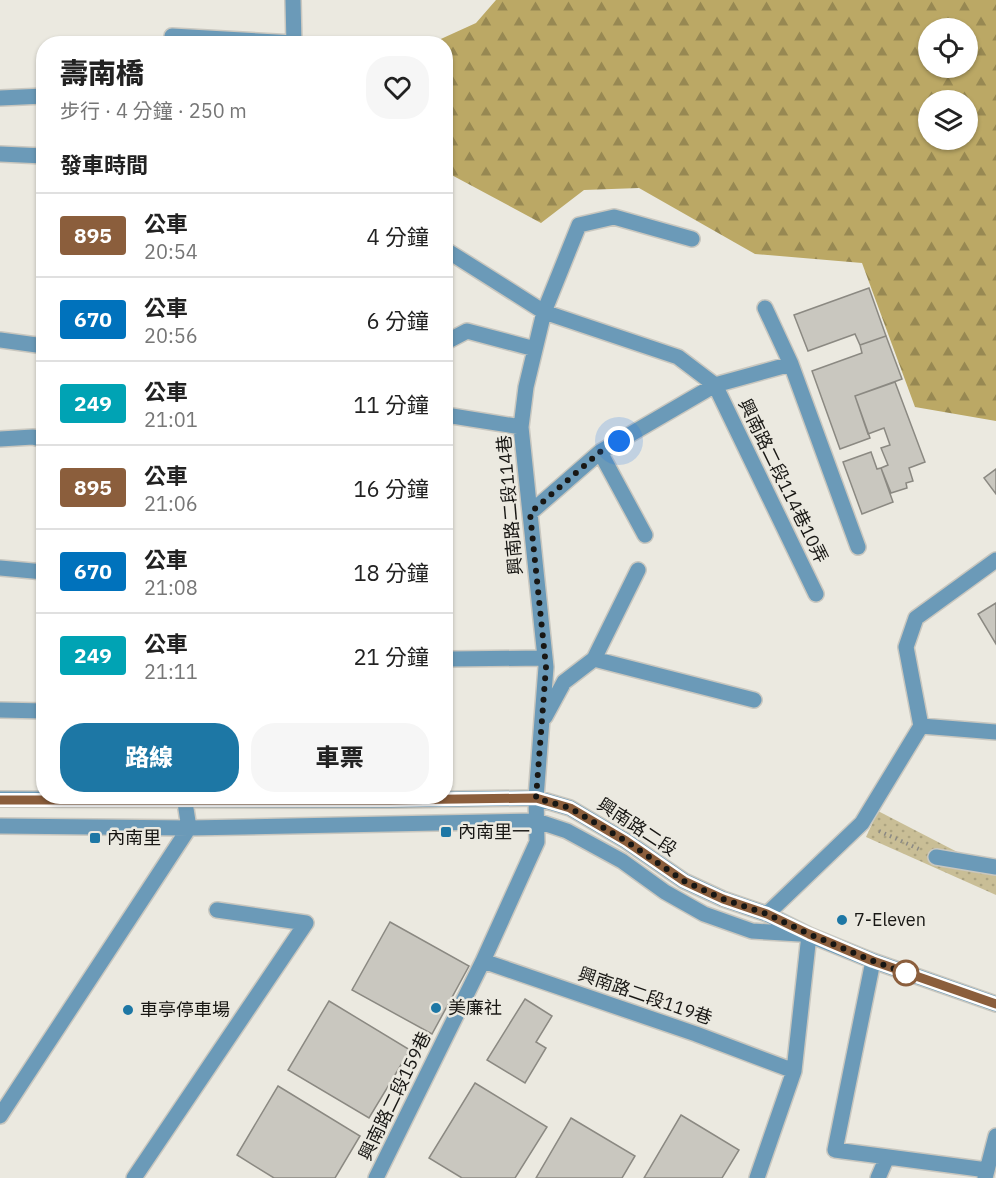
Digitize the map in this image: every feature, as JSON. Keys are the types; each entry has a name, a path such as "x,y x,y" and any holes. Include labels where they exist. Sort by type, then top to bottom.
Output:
{"street":[{"path":"293,0 294,36"},
{"path":"0,98 36,96"},
{"path":"0,154 36,156"},
{"name":"興南路二段114巷","path":"536,798 546,667 521,428 526,387 544,312 579,225 614,218 692,239"},
{"path":"453,254 544,312 678,357 714,386"},
{"path":"765,308 791,364 858,547"},
{"path":"453,338 467,331 536,349"},
{"path":"0,340 36,345"},
{"name":"興南路二段114巷10弄","path":"530,513 600,452 714,386 791,364"},
{"name":"興南路二段114巷10弄","path":"714,386 816,594"},
{"path":"453,416 521,428"},
{"path":"0,439 36,438"},
{"path":"600,452 645,536"},
{"path":"767,914 862,823 921,726 906,647 916,618 996,560"},
{"path":"0,568 36,571"},
{"path":"542,723 564,682 594,658 638,570"},
{"path":"453,659 544,658"},
{"path":"594,658 754,700"},
{"path":"0,710 36,711"},
{"path":"921,726 996,732"},
{"name":"興南路二段","path":"453,798 536,798 570,808 626,841 684,881 723,899 767,914 873,961 996,1004"},
{"name":"興南路二段159巷","path":"376,1178 483,961 537,842 536,798"},
{"name":"興南路二段","path":"0,800 36,800"},
{"path":"0,1116 189,828 185,804"},
{"path":"389,804 390,823"},
{"name":"興南路二段","path":"0,826 189,828 537,821 567,831 613,856 665,891 705,914 752,931 809,934"},
{"path":"936,857 996,867"},
{"path":"135,1178 306,923 217,910"},
{"path":"757,1178 794,1071 809,934"},
{"name":"興南路二段119巷","path":"483,961 696,1034 794,1071"},
{"path":"873,961 835,1150 986,1174 996,1136"},
{"path":"878,1178 887,1157"}],"green space":[{"path":"496,0 996,0 996,421 915,407 862,263 755,254 639,188 584,190 541,223 453,176 453,36 447,36 476,23"}],"shaded area":[{"path":"878,811 996,872 996,895 866,837"}],"building":[{"path":"869,288 886,336 860,345 855,334 808,351 794,315"},
{"path":"886,336 902,379 855,396 870,438 840,449 812,371 862,353 860,345"},
{"path":"895,382 925,462 909,468 913,481 906,483 907,488 891,493 881,468 888,465 881,448 890,445 884,428 868,434 855,396"},
{"path":"871,452 877,469 881,468 893,502 862,514 843,462"},
{"path":"996,469 996,494 984,478"},
{"path":"996,603 996,644 978,614"},
{"path":"390,922 469,966 432,1034 352,990"},
{"path":"525,999 552,1016 536,1042 546,1048 525,1083 487,1060"},
{"path":"329,1001 410,1050 369,1118 288,1070"},
{"path":"475,1083 547,1127 515,1178 462,1178 429,1158"},
{"path":"278,1086 360,1136 335,1178 274,1178 237,1155"},
{"path":"681,1115 739,1150 722,1178 644,1178"},
{"path":"571,1118 635,1156 622,1178 536,1178"}],"bus line":[{"name":"895","path":"453,799 536,798 570,808 626,841 684,881 723,899 767,914 873,961 996,1004"},
{"name":"895","path":"0,800 36,800"}],"place":[{"name":"內南里一","path":"446,832"},
{"name":"內南里","path":"95,838"},
{"name":"7-Eleven","path":"842,920"},
{"name":"美廉社","path":"436,1008"},
{"name":"車亭停車場","path":"128,1010"}],"route":[{"path":"619,441 600,452 530,513 546,667 536,798 570,808 626,841 684,881 914,976 906,973"}]}
